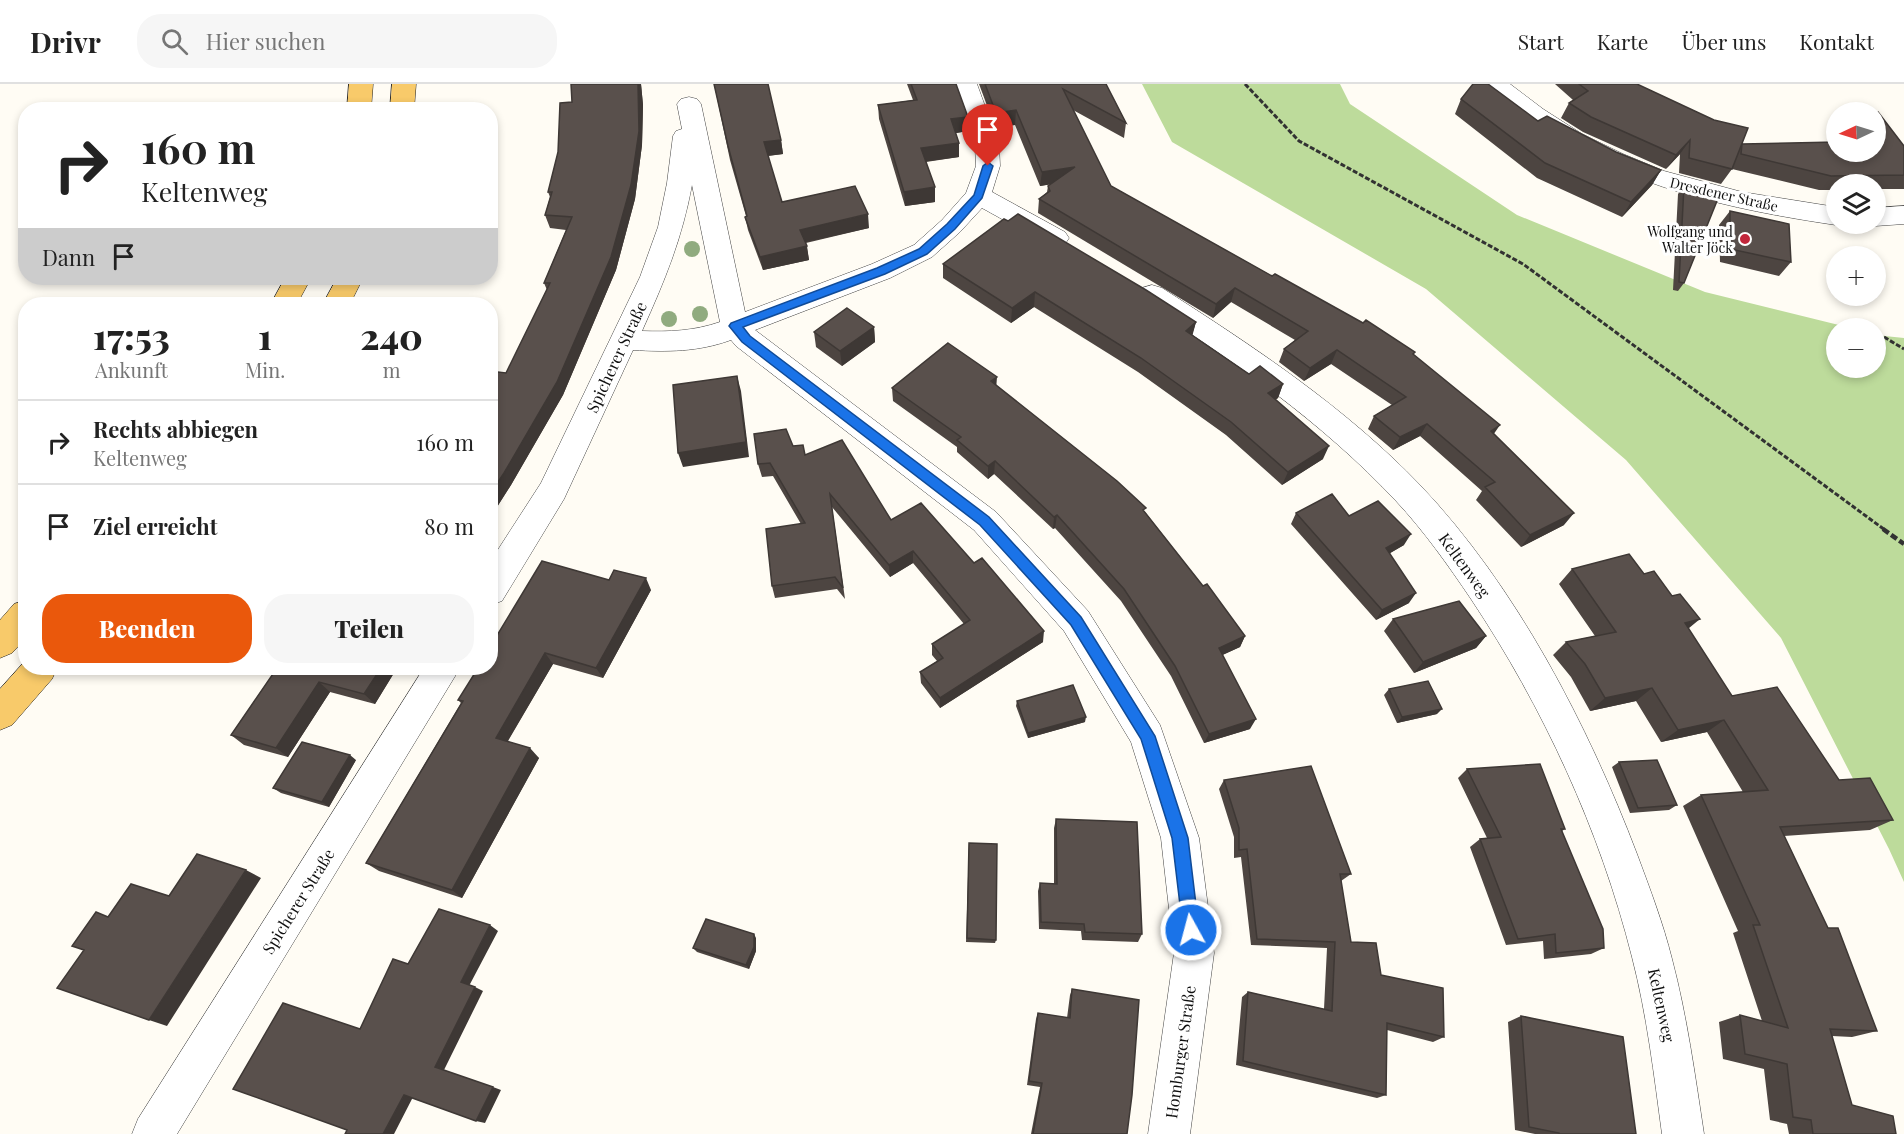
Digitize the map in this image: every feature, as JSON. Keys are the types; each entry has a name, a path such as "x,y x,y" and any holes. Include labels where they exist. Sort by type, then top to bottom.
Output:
{"main road":[{"path":"360,102 361,84"},
{"path":"403,102 404,84"},
{"path":"0,643 18,623"},
{"path":"0,714 34,675"}],"street":[{"path":"626,340 669,342 706,338 881,271 923,251 951,226 978,196 988,166 987,145 965,84"},
{"name":"Dresdener Straße","path":"1496,84 1525,109 1561,134 1637,171 1680,185 1741,200 1826,214"},
{"name":"Spicherer Straße","path":"687,94 726,298 735,326"},
{"name":"Spicherer Straße","path":"498,578 553,490 654,277 671,227 680,183 687,94"},
{"path":"978,196 1007,210 1079,252"},
{"path":"1886,216 1904,215"},
{"name":"Keltenweg","path":"1130,282 1223,339 1279,380 1341,431 1407,493 1449,542 1499,612 1539,678 1579,756 1646,934 1667,1025 1683,1134"},
{"name":"Homburger Straße","path":"735,326 746,339 985,521 1076,621 1148,736 1180,838 1194,952 1169,1134"},
{"name":"Spicherer Straße","path":"153,1134 439,675"}],"path":[{"path":"1245,84 1299,141 1523,264 1904,544"},
{"path":"1886,338 1904,349"}],"green space":[{"path":"1142,84 1340,84 1350,104 1517,215 1705,292 1826,322 1826,378 1886,378 1886,336 1904,338 1904,882 1781,638 1626,460 1426,289 1172,142"}],"building":[{"path":"571,84 638,84 639,131 631,185 611,257 557,382 498,482 498,372 506,373 550,283 544,283 572,217 545,215 552,192 548,192 558,152 560,103 572,102"},
{"path":"714,84 768,84 781,140 764,142 782,202 855,186 868,214 800,230 807,246 760,257 745,217 747,216"},
{"path":"911,84 956,84 968,117 951,119 959,143 921,148 935,187 904,192 878,105 917,100"},
{"path":"985,84 1106,84 1126,123 1063,89 1111,186 1272,276 1275,274 1363,323 1366,320 1415,352 1413,354 1500,425 1491,431 1574,513 1530,535 1485,487 1495,482 1427,424 1400,437 1374,416 1406,397 1337,350 1310,368 1284,349 1308,331 1235,288 1216,304 1039,199 1050,191 1048,186 1075,167 1042,172 1016,110 996,113"},
{"path":"1473,84 1488,84 1538,121 1547,116 1616,152 1661,170 1631,202 1545,163 1461,99"},
{"path":"1579,84 1637,84 1714,120 1748,128 1732,169 1689,158 1690,140 1676,155 1591,117 1569,103 1588,91"},
{"path":"1886,122 1904,146 1904,175 1826,175 1741,154 1742,144 1826,142 1826,162 1886,162"},
{"path":"1684,186 1719,196 1684,283 1679,282"},
{"path":"1730,211 1789,224 1791,262 1730,249"},
{"path":"1018,214 1196,322 1186,331 1249,374 1260,366 1283,384 1268,393 1329,446 1288,472 1231,422 1141,358 1035,292 1012,308 943,264 1004,219 1008,221"},
{"path":"847,308 874,327 840,351 814,332"},
{"path":"948,343 997,377 991,381 1117,481 1146,508 1143,510 1203,586 1207,584 1245,636 1219,648 1256,719 1209,734 1175,666 1124,589 1057,515 1054,517 995,461 988,466 957,440 961,437 892,388"},
{"path":"737,376 746,442 678,453 673,385"},
{"path":"786,429 793,446 803,445 805,455 842,440 891,520 921,503 974,563 982,558 1044,631 940,698 920,672 943,658 932,644 970,620 913,551 889,565 830,494 843,588 835,577 772,586 766,529 805,523 770,463 758,464 754,434"},
{"path":"1332,494 1349,516 1378,501 1411,534 1386,548 1416,593 1382,610 1296,513"},
{"path":"1629,554 1644,574 1654,571 1672,596 1680,594 1700,619 1685,623 1732,696 1777,687 1839,780 1870,778 1893,820 1780,827 1828,928 1838,928 1877,1031 1830,1029 1852,1105 1893,1116 1896,1134 1813,1134 1811,1120 1793,1117 1787,1064 1745,1054 1740,1015 1788,1028 1753,925 1760,925 1701,795 1768,790 1724,720 1678,730 1652,688 1605,698 1585,664 1566,642 1616,632 1572,569"},
{"path":"542,561 609,580 614,570 646,578 596,668 545,653 496,738 530,748 452,890 366,863 463,701 458,700 474,675 498,675 498,634"},
{"path":"1459,601 1486,636 1423,662 1393,619"},
{"path":"272,675 376,675 364,694 319,682 276,748 231,735"},
{"path":"1428,681 1442,709 1402,717 1389,689"},
{"path":"1073,685 1086,717 1028,733 1017,701"},
{"path":"302,742 350,755 322,802 273,788"},
{"path":"1657,760 1677,805 1638,808 1619,762"},
{"path":"1540,764 1565,829 1561,829 1603,929 1604,948 1556,953 1555,934 1518,939 1480,839 1501,837 1467,769"},
{"path":"1311,766 1351,874 1340,874 1351,942 1376,943 1381,975 1443,988 1444,1037 1387,1023 1386,1095 1243,1061 1248,992 1332,1011 1335,942 1257,939 1247,849 1239,850 1239,828 1224,780"},
{"path":"1056,819 1137,822 1142,934 1085,932 1084,924 1041,922 1040,883 1057,884"},
{"path":"969,843 997,844 996,940 967,938"},
{"path":"197,854 246,870 149,1020 57,988 84,950 72,946 96,912 108,917 131,884 169,896"},
{"path":"439,909 490,925 461,982 475,987 435,1067 493,1087 476,1121 404,1095 383,1134 345,1134 347,1130 233,1089 283,1003 360,1029 393,959 408,964"},
{"path":"706,919 754,934 754,947 746,965 693,948"},
{"path":"1072,989 1139,1000 1127,1134 1033,1134 1042,1083 1029,1081 1038,1013 1070,1018"},
{"path":"1521,1016 1623,1037 1636,1134 1559,1134 1529,1127"}],"place":[{"name":"Wolfgang und Walter Jöck","path":"1745,239"}],"route":[{"path":"988,166 978,196 951,226 923,251 881,271 735,326 746,339 985,521 1076,621 1148,736 1180,838 1191,930"}]}
